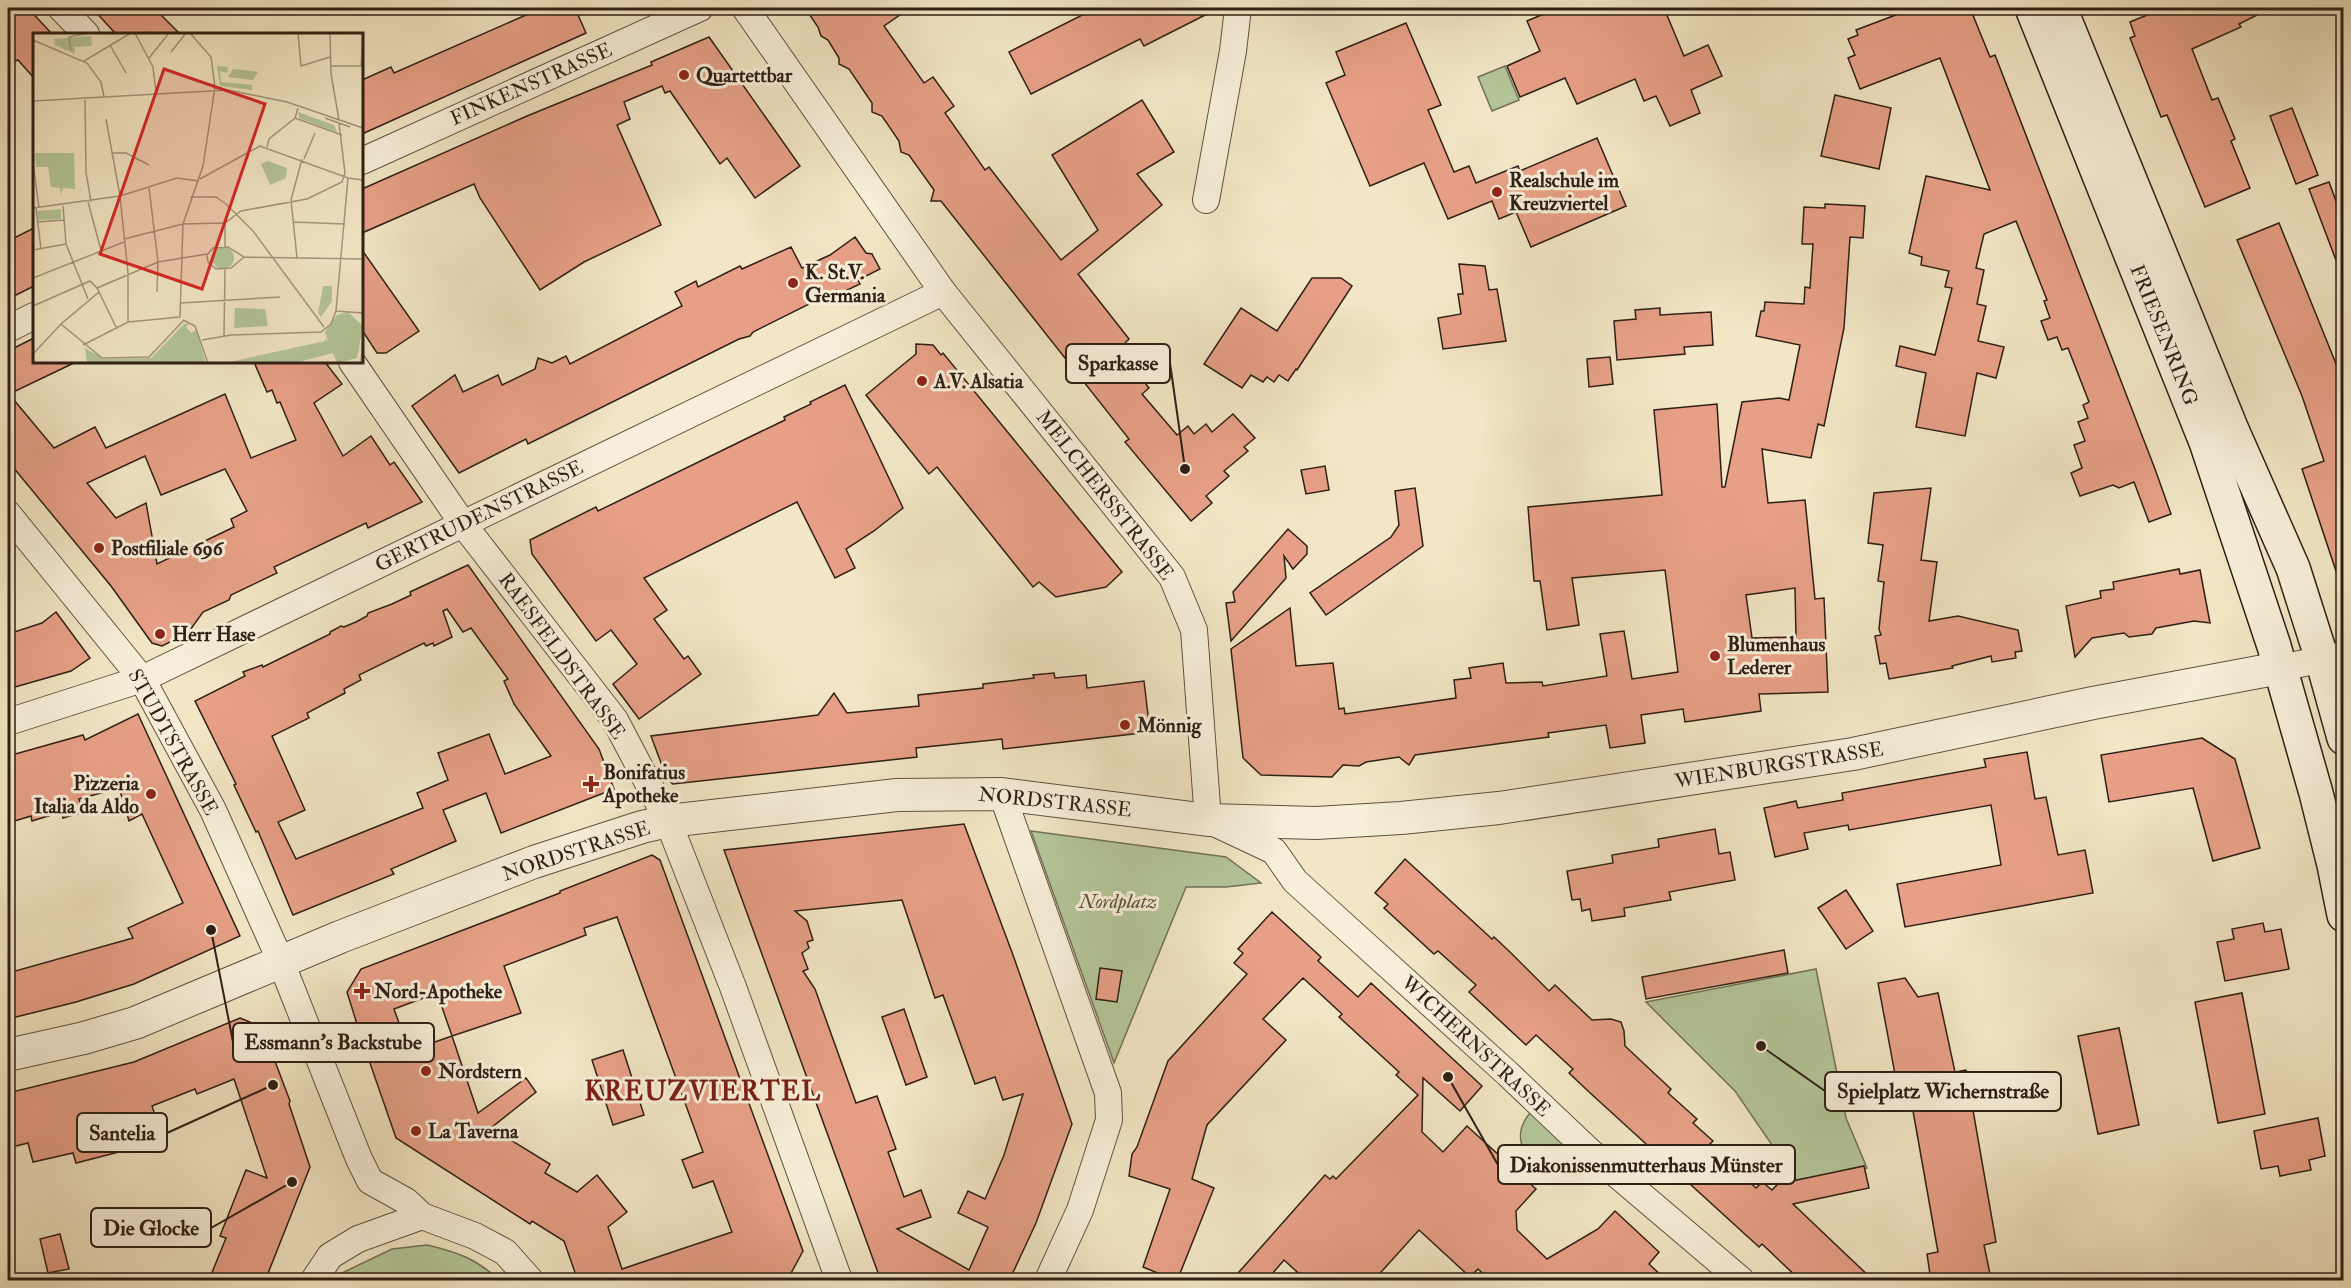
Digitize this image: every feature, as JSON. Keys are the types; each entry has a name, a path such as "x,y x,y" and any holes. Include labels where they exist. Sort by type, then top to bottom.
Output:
{"main road":[{"name":"FRIESENRING","path":"2032,8 2206,442 2280,668 2319,804 2343,915"},
{"name":"FRIESENRING","path":"2060,8 2232,430 2333,657 2343,738"}],"street":[{"path":"61,8 85,33"},
{"name":"FINKENSTRASSE","path":"363,161 700,8"},
{"name":"MELCHERSSTRASSE","path":"746,8 943,292 1172,577 1194,630 1208,820"},
{"path":"1206,200 1233,51 1238,8"},
{"name":"GERTRUDENSTRASSE","path":"8,722 142,679 943,292"},
{"path":"8,329 33,316"},
{"name":"RAESFELDSTRASSE","path":"353,363 463,524 615,720 669,821 733,987 839,1281"},
{"name":"STUDTSTRASSE","path":"8,514 142,679 213,810 281,962 359,1160 370,1181 406,1201 423,1216 475,1236 506,1252 530,1281"},
{"name":"WIENBURGSTRASSE","path":"1208,820 1317,823 1401,818 1499,808 1853,754 2333,657"},
{"path":"1002,794 1107,1088 1109,1120 1080,1210 1048,1281"},
{"name":"NORDSTRASSE","path":"8,1055 84,1038 135,1023 340,937 534,862 610,835 669,821 897,795 1002,794 1208,820"},
{"name":"WICHERNSTRASSE","path":"1208,820 1274,851 1295,881 1508,1074 1588,1150 1741,1281"},
{"path":"314,1281 330,1256 358,1239 423,1216"}],"green space":[{"path":"1505,66 1519,100 1492,111 1478,77"},
{"name":"Nordplatz","path":"1031,831 1226,857 1261,883 1226,887 1186,887 1114,1063"},
{"path":"1816,969 1846,1118 1867,1168 1796,1180 1735,1091 1646,1002"},
{"path":"1531,1112 1574,1154 1561,1162 1548,1164 1528,1155 1522,1146 1520,1136 1523,1124"},
{"path":"427,1245 466,1257 499,1280 338,1280 342,1273 392,1249"}],"building":[{"path":"8,8 28,8 51,33 33,33 33,77 18,60 8,64"},
{"path":"92,8 154,8 179,33 115,33"},
{"path":"542,8 575,8 586,33 363,134 363,80 391,67 394,73"},
{"path":"805,8 910,8 884,26 924,83 933,77 954,106 945,113 985,170 989,167 1061,260 1098,230 1052,155 1142,100 1174,152 1137,174 1162,205 1078,274 1129,339 1125,343 1140,364 1134,369 1149,388 1142,394 1177,435 1188,426 1194,434 1206,424 1212,432 1233,414 1255,438 1244,447 1248,451 1224,471 1229,476 1206,496 1212,503 1191,521 1125,442 1129,439 941,201 931,201 934,190 909,155 901,152 899,141 882,116 872,112 872,103 849,69 839,64 839,58 828,40 821,36 818,27"},
{"path":"1096,8 1219,8 1144,46 1140,39 1031,94 1009,52"},
{"path":"1558,8 1664,8 1684,56 1708,45 1722,76 1691,90 1700,113 1670,126 1656,96 1644,101 1635,79 1577,104 1565,78 1520,97 1507,66 1540,51 1527,21"},
{"path":"1914,8 1970,8 1990,57 1995,55 2171,514 2149,522 2134,482 2119,488 2113,485 2080,496 2071,473 2082,468 2074,445 2085,441 2078,422 2088,418 2083,405 2089,402 2068,348 2062,350 2057,337 2048,340 2041,321 2050,318 2044,301 2047,300 2016,221 1984,234 1976,268 1984,270 1977,304 1986,306 1978,341 2004,347 1996,378 1977,373 1965,436 1916,427 1926,373 1896,366 1900,346 1935,355 1952,288 1945,287 1949,271 1921,265 1922,257 1909,253 1926,176 1990,190 1940,58 1860,89 1848,58 1855,55 1848,39 1858,35 1856,30"},
{"path":"2164,8 2271,8 2239,24 2241,27 2192,49 2212,100 2218,98 2235,139 2231,141 2250,188 2205,207 2167,115 2161,117 2130,38 2135,36 2130,22"},
{"path":"1406,23 1441,105 1428,110 1454,172 1469,166 1476,183 1518,166 1520,171 1597,138 1626,206 1531,247 1516,212 1499,219 1492,201 1448,219 1424,163 1370,186 1326,83 1345,75 1336,52"},
{"path":"709,37 800,166 755,198 727,158 720,164 670,91 665,93 662,86 624,102 630,119 617,125 661,225 584,262 540,290 480,198 474,184 363,233 363,189 527,116 652,65 651,62"},
{"path":"1835,95 1891,108 1879,169 1821,156"},
{"path":"2292,108 2318,175 2296,184 2270,116"},
{"path":"2329,182 2343,220 2342,276 2309,189"},
{"path":"1825,204 1865,206 1863,238 1850,237 1844,328 1824,426 1818,424 1811,458 1762,449 1768,503 1805,500 1815,599 1824,598 1828,692 1759,694 1761,711 1685,722 1683,709 1641,715 1645,743 1610,748 1606,725 1548,733 1549,737 1415,755 1409,765 1399,757 1366,762 1359,766 1343,765 1332,777 1261,775 1243,758 1231,649 1290,608 1296,666 1333,663 1339,709 1344,708 1345,714 1456,698 1454,680 1471,678 1469,668 1503,663 1506,683 1542,682 1543,686 1607,676 1600,634 1624,631 1632,679 1678,672 1665,570 1572,578 1579,625 1547,630 1540,581 1534,581 1528,507 1662,495 1654,410 1717,404 1722,487 1725,487 1742,402 1779,398 1789,400 1800,345 1756,336 1765,302 1804,304 1805,287 1810,288 1813,244 1802,244 1804,207 1825,208","holes":["1795,588 1796,637 1752,638 1746,595"]},
{"path":"2279,223 2343,381 2343,582 2340,583 2302,469 2324,461 2302,396 2237,240"},
{"path":"33,228 33,286 8,299 8,241"},
{"path":"855,237 866,253 872,254 880,269 858,280 860,284 839,294 837,290 753,332 750,336 739,339 528,444 526,439 459,473 412,406 455,375 463,392 498,375 502,385 535,369 538,358 552,363 566,356 570,364 682,306 675,292 696,281 698,287 740,266 742,269 791,247 802,268 830,255"},
{"path":"363,251 419,331 386,353 377,353 363,332"},
{"path":"1459,264 1485,266 1489,290 1497,289 1506,341 1443,349 1438,318 1461,314 1458,294 1463,294"},
{"path":"1312,278 1341,278 1352,286 1288,381 1279,375 1274,382 1267,377 1263,382 1251,375 1242,388 1204,364 1241,308 1277,331"},
{"path":"1660,308 1660,315 1711,312 1713,345 1684,347 1685,354 1617,360 1614,321 1636,319 1635,310"},
{"path":"33,338 33,363 74,363 9,394 54,448 95,427 106,448 225,394 251,458 296,440 280,402 277,403 272,390 267,392 254,363 326,363 342,384 314,403 343,456 371,436 390,465 394,462 422,502 368,528 366,523 274,567 277,573 231,595 229,600 203,612 188,633 162,646 152,643 111,586 8,461 8,351","holes":["145,456 161,495 225,469 247,511 231,519 234,527 157,564 146,503 116,518 87,483"]},
{"path":"916,344 933,345 941,355 943,353 1122,572 1106,587 1056,597 1039,582 1033,587 937,467 929,474 866,395 916,354"},
{"path":"1610,357 1613,384 1589,387 1587,359"},
{"path":"845,385 903,508 846,549 855,568 835,578 797,502 644,578 667,610 654,619 684,659 688,656 701,674 639,719 613,684 637,664 611,630 596,641 532,554 530,540 596,507 598,511 785,420 784,417"},
{"path":"1325,466 1329,490 1306,494 1301,470"},
{"path":"1415,488 1423,546 1326,615 1310,593 1391,537 1399,525 1395,491"},
{"path":"1931,488 1921,560 1937,562 1929,621 1958,616 2018,630 2022,651 2015,652 2016,658 1992,662 1991,656 1952,666 1953,668 1889,679 1886,663 1880,664 1875,636 1881,635 1879,629 1884,582 1878,581 1883,545 1868,543 1874,493"},
{"path":"1288,529 1307,546 1307,554 1293,569 1284,556 1286,578 1231,641 1226,603 1235,602 1233,592"},
{"path":"468,565 599,749 614,789 501,833 486,793 443,810 456,841 391,869 394,874 293,915 258,831 256,832 234,785 236,784 195,701 245,676 243,672 262,665 263,667 330,634 341,626 356,622 368,613 411,595 410,592","holes":["447,609 463,632 471,628 508,679 504,681 514,704 551,756 505,774 489,734 438,753 448,780 417,793 423,808 296,859 278,822 305,810 272,736 309,718 307,713 345,693 344,689 361,680 359,675 424,643 426,646 433,643 434,646 452,637 443,611"]},
{"path":"2179,569 2180,574 2200,570 2210,623 2194,621 2156,628 2152,634 2129,637 2124,633 2092,638 2075,657 2066,606 2101,598 2100,591 2114,589 2113,582"},
{"path":"56,612 90,658 71,671 8,689 8,634 42,623"},
{"path":"1054,673 1055,678 1086,675 1087,688 1144,681 1150,732 1003,749 1002,739 916,748 917,757 673,784 667,779 651,736 818,715 834,693 847,713 919,706 918,695 983,688 983,684 1034,678 1033,675"},
{"path":"138,714 240,936 134,984 76,1002 8,1019 8,973 133,938 128,928 183,903 142,814 129,821 119,788 79,799 83,812 63,818 61,812 32,821 31,816 8,823 8,756 83,735 85,740"},
{"path":"2202,738 2235,759 2260,848 2213,861 2193,788 2109,802 2101,755"},
{"path":"2027,752 2035,799 2046,797 2058,855 2085,850 2093,893 1905,927 1897,884 2001,865 1991,805 1849,830 1848,825 1804,833 1808,849 1775,857 1764,808 1796,801 1798,808 1843,800 1842,793 1986,767 1984,759"},
{"path":"964,824 1072,1124 1036,1223 1009,1281 881,1281 724,850","holes":["902,900 935,998 943,995 975,1084 995,1077 1003,1100 1023,1094 1004,1155 985,1199 968,1191 958,1213 988,1227 969,1270 897,1229 931,1217 921,1190 904,1197 888,1152 896,1149 877,1096 856,1103 815,989 803,971 808,969 802,953 809,948 807,942 813,940 807,921 795,911"]},
{"path":"1715,829 1719,854 1730,852 1735,880 1669,892 1671,900 1624,908 1625,916 1592,921 1590,909 1582,911 1580,899 1572,900 1567,871 1613,863 1612,855 1659,847 1658,839"},
{"path":"652,855 660,860 803,1251 790,1275 774,1281 578,1281 564,1241 532,1221 530,1224 396,1138 347,992 361,969 560,893 560,891","holes":["617,917 703,1152 682,1160 693,1188 713,1181 732,1232 622,1269 608,1227 627,1212 597,1175 577,1192 545,1173 550,1164 491,1128 536,1092 526,1078 478,1113 452,1036 521,1013 504,966 586,935 584,928","437,993 452,1036 409,1051 394,1009"]},
{"path":"1405,859 1492,939 1494,937 1549,991 1555,985 1592,1020 1611,1019 1621,1022 1625,1046 1671,1089 1668,1093 1697,1119 1693,1123 1713,1141 1709,1145 1756,1188 1762,1182 1772,1190 1778,1184 1864,1166 1869,1188 1793,1204 1874,1281 1801,1281 1762,1244 1759,1247 1588,1091 1569,1073 1573,1069 1536,1035 1526,1045 1469,992 1476,985 1438,951 1434,954 1384,908 1388,904 1375,893"},
{"path":"1846,890 1873,931 1846,949 1818,908"},
{"path":"1272,912 1321,957 1318,961 1358,997 1371,983 1482,1086 1460,1111 1423,1078 1422,1132 1443,1152 1467,1126 1536,1189 1516,1211 1517,1230 1547,1259 1598,1229 1615,1211 1659,1252 1649,1264 1667,1281 1491,1281 1478,1269 1470,1277 1419,1230 1373,1281 1307,1281 1284,1260 1266,1281 1231,1281 1325,1175 1330,1179 1333,1176 1336,1179 1418,1095 1396,1075 1399,1072 1339,1017 1342,1014 1303,978 1263,1019 1286,1040 1207,1125 1192,1179 1214,1188 1177,1281 1143,1267 1170,1189 1129,1176 1132,1154 1137,1147 1168,1061 1247,974 1234,963 1243,953 1238,949"},
{"path":"2263,923 2265,932 2281,929 2289,969 2225,981 2217,942 2234,939 2232,929"},
{"path":"1784,950 1788,973 1646,999 1642,977"},
{"path":"1100,968 1122,971 1117,1002 1096,999"},
{"path":"1905,978 1918,997 1938,993 1955,1072 1966,1070 1996,1242 1984,1245 1990,1274 1982,1276 1983,1281 1931,1281 1927,1254 1938,1252 1918,1139 1908,1083 1897,1085 1878,983"},
{"path":"2242,993 2265,1114 2218,1123 2195,1002"},
{"path":"904,1009 927,1077 906,1085 882,1017"},
{"path":"240,1018 262,1027 290,1101 289,1104 310,1167 265,1281 224,1281 211,1275 226,1238 220,1236 246,1170 267,1178 234,1079 197,1094 195,1089 152,1106 156,1118 113,1136 119,1152 76,1163 73,1153 33,1162 28,1143 8,1148 8,1093 134,1062"},
{"path":"2119,1028 2139,1125 2098,1134 2078,1036"},
{"path":"623,1050 644,1115 613,1125 592,1060"},
{"path":"2318,1118 2325,1156 2309,1160 2311,1170 2280,1176 2278,1166 2261,1169 2254,1131"},
{"path":"60,1234 69,1269 48,1273 40,1239"}],"place":[{"name":"Quartettbar","path":"684,75"},
{"name":"Realschule im Kreuzviertel","path":"1497,192"},
{"name":"K. St.V. Germania","path":"793,283"},
{"name":"A.V. Alsatia","path":"922,381"},
{"name":"Sparkasse","path":"1185,469"},
{"name":"Postfiliale 696","path":"99,548"},
{"name":"Herr Hase","path":"160,634"},
{"name":"Blumenhaus Lederer","path":"1715,656"},
{"name":"Mönnig","path":"1125,725"},
{"name":"Bonifatius Apotheke","path":"591,784"},
{"name":"Pizzeria Italia da Aldo","path":"151,794"},
{"name":"Essmann's Backstube","path":"211,930"},
{"name":"Nord-Apotheke","path":"362,991"},
{"name":"Spielplatz Wichernstraße","path":"1761,1046"},
{"name":"Nordstern","path":"426,1071"},
{"name":"Diakonissenmutterhaus Münster","path":"1448,1077"},
{"name":"Santelia","path":"273,1085"},
{"name":"La Taverna","path":"416,1131"},
{"name":"Die Glocke","path":"292,1182"}],"district":[{"name":"KREUZVIERTEL","path":"703,1092"}]}
